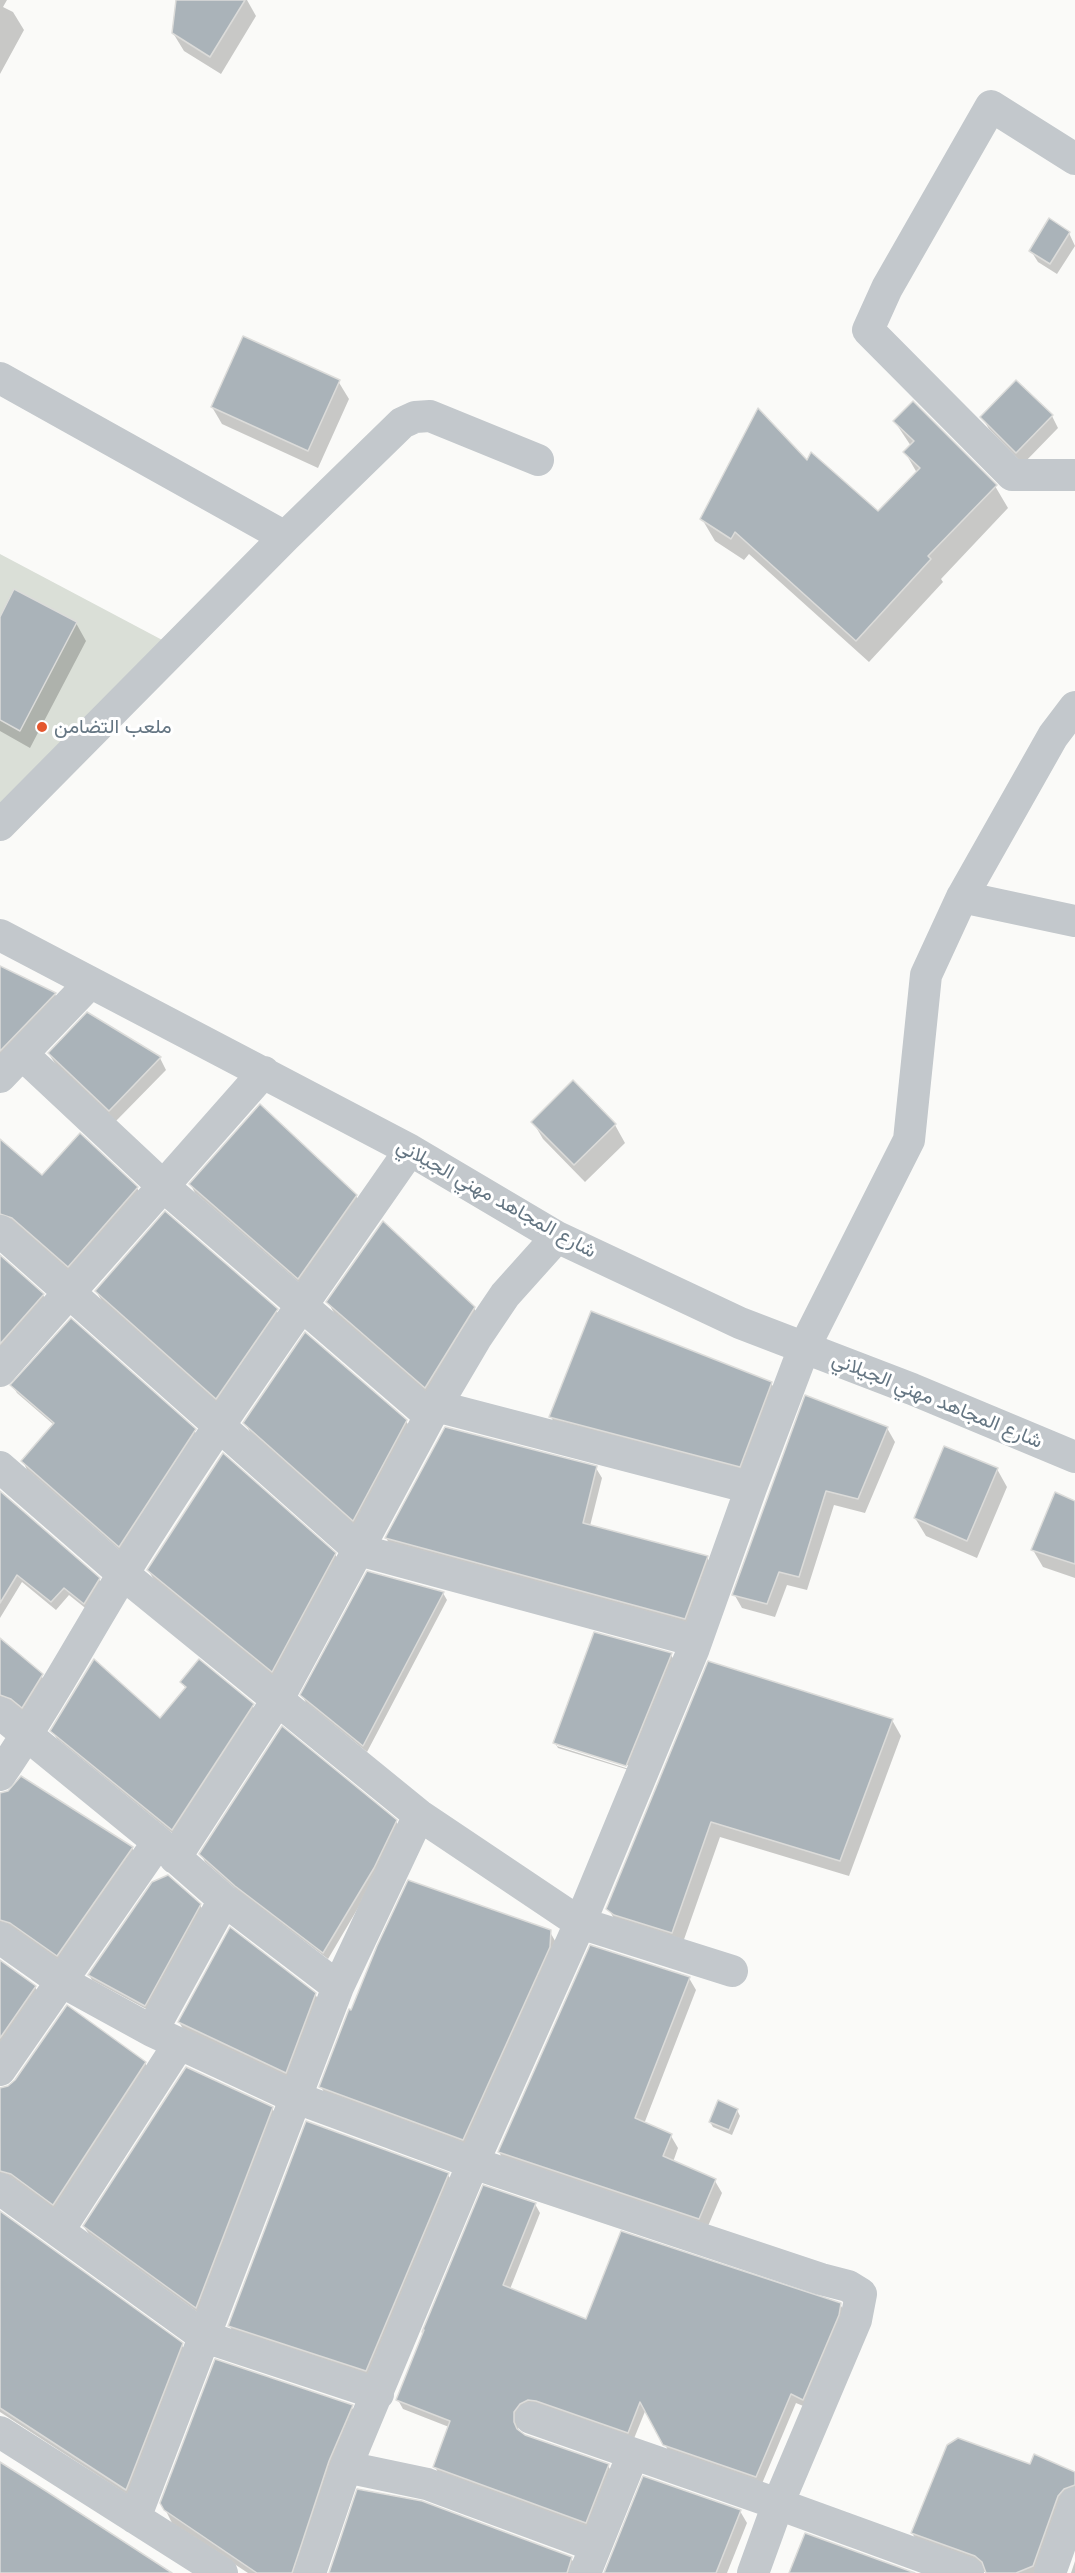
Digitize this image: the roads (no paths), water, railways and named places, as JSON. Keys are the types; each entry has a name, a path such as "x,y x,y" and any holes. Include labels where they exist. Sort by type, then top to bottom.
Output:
{"street":[{"path":"1075,159 991,106 887,288 868,330 1012,475 1075,475"},
{"path":"0,378 285,537"},
{"path":"0,825 285,537 402,423 415,417 430,416 538,460"},
{"path":"310,2573 346,2468 473,2163 580,1923 696,1641 804,1348 909,1140 926,975 962,897 1053,736 1075,707"},
{"path":"962,897 1075,921"},
{"name":"شارع المجاهد مهني الجيلاني","path":"0,935 410,1150 557,1237 740,1323 912,1389 1075,1457"},
{"path":"0,1077 90,982"},
{"path":"22,1054 163,1186 301,1308 433,1411 751,1488"},
{"path":"0,1371 264,1072"},
{"path":"0,1775 27,1735 123,1574 220,1425 410,1150"},
{"path":"0,1231 358,1550 696,1641"},
{"path":"0,2070 61,1981 167,1850 278,1699 433,1411 505,1295 557,1237"},
{"path":"0,1467 123,1574 419,1815 580,1923 732,1971"},
{"path":"0,1713 167,1850 224,1900 338,1987"},
{"path":"135,2518 294,2097 338,1987 419,1815"},
{"path":"59,2230 165,2038 224,1900"},
{"path":"0,1938 61,1981 165,2038 294,2097 473,2163 809,2276 849,2286 861,2294 856,2320 778,2504 753,2573"},
{"path":"0,2189 205,2337 378,2394"},
{"path":"531,2418 968,2573"},
{"path":"0,2432 222,2573"},
{"path":"346,2468 427,2484 590,2559 633,2454"},
{"path":"1050,2573 1075,2502"}],"place":[{"name":"ملعب التضامن","path":"42,727"}]}
